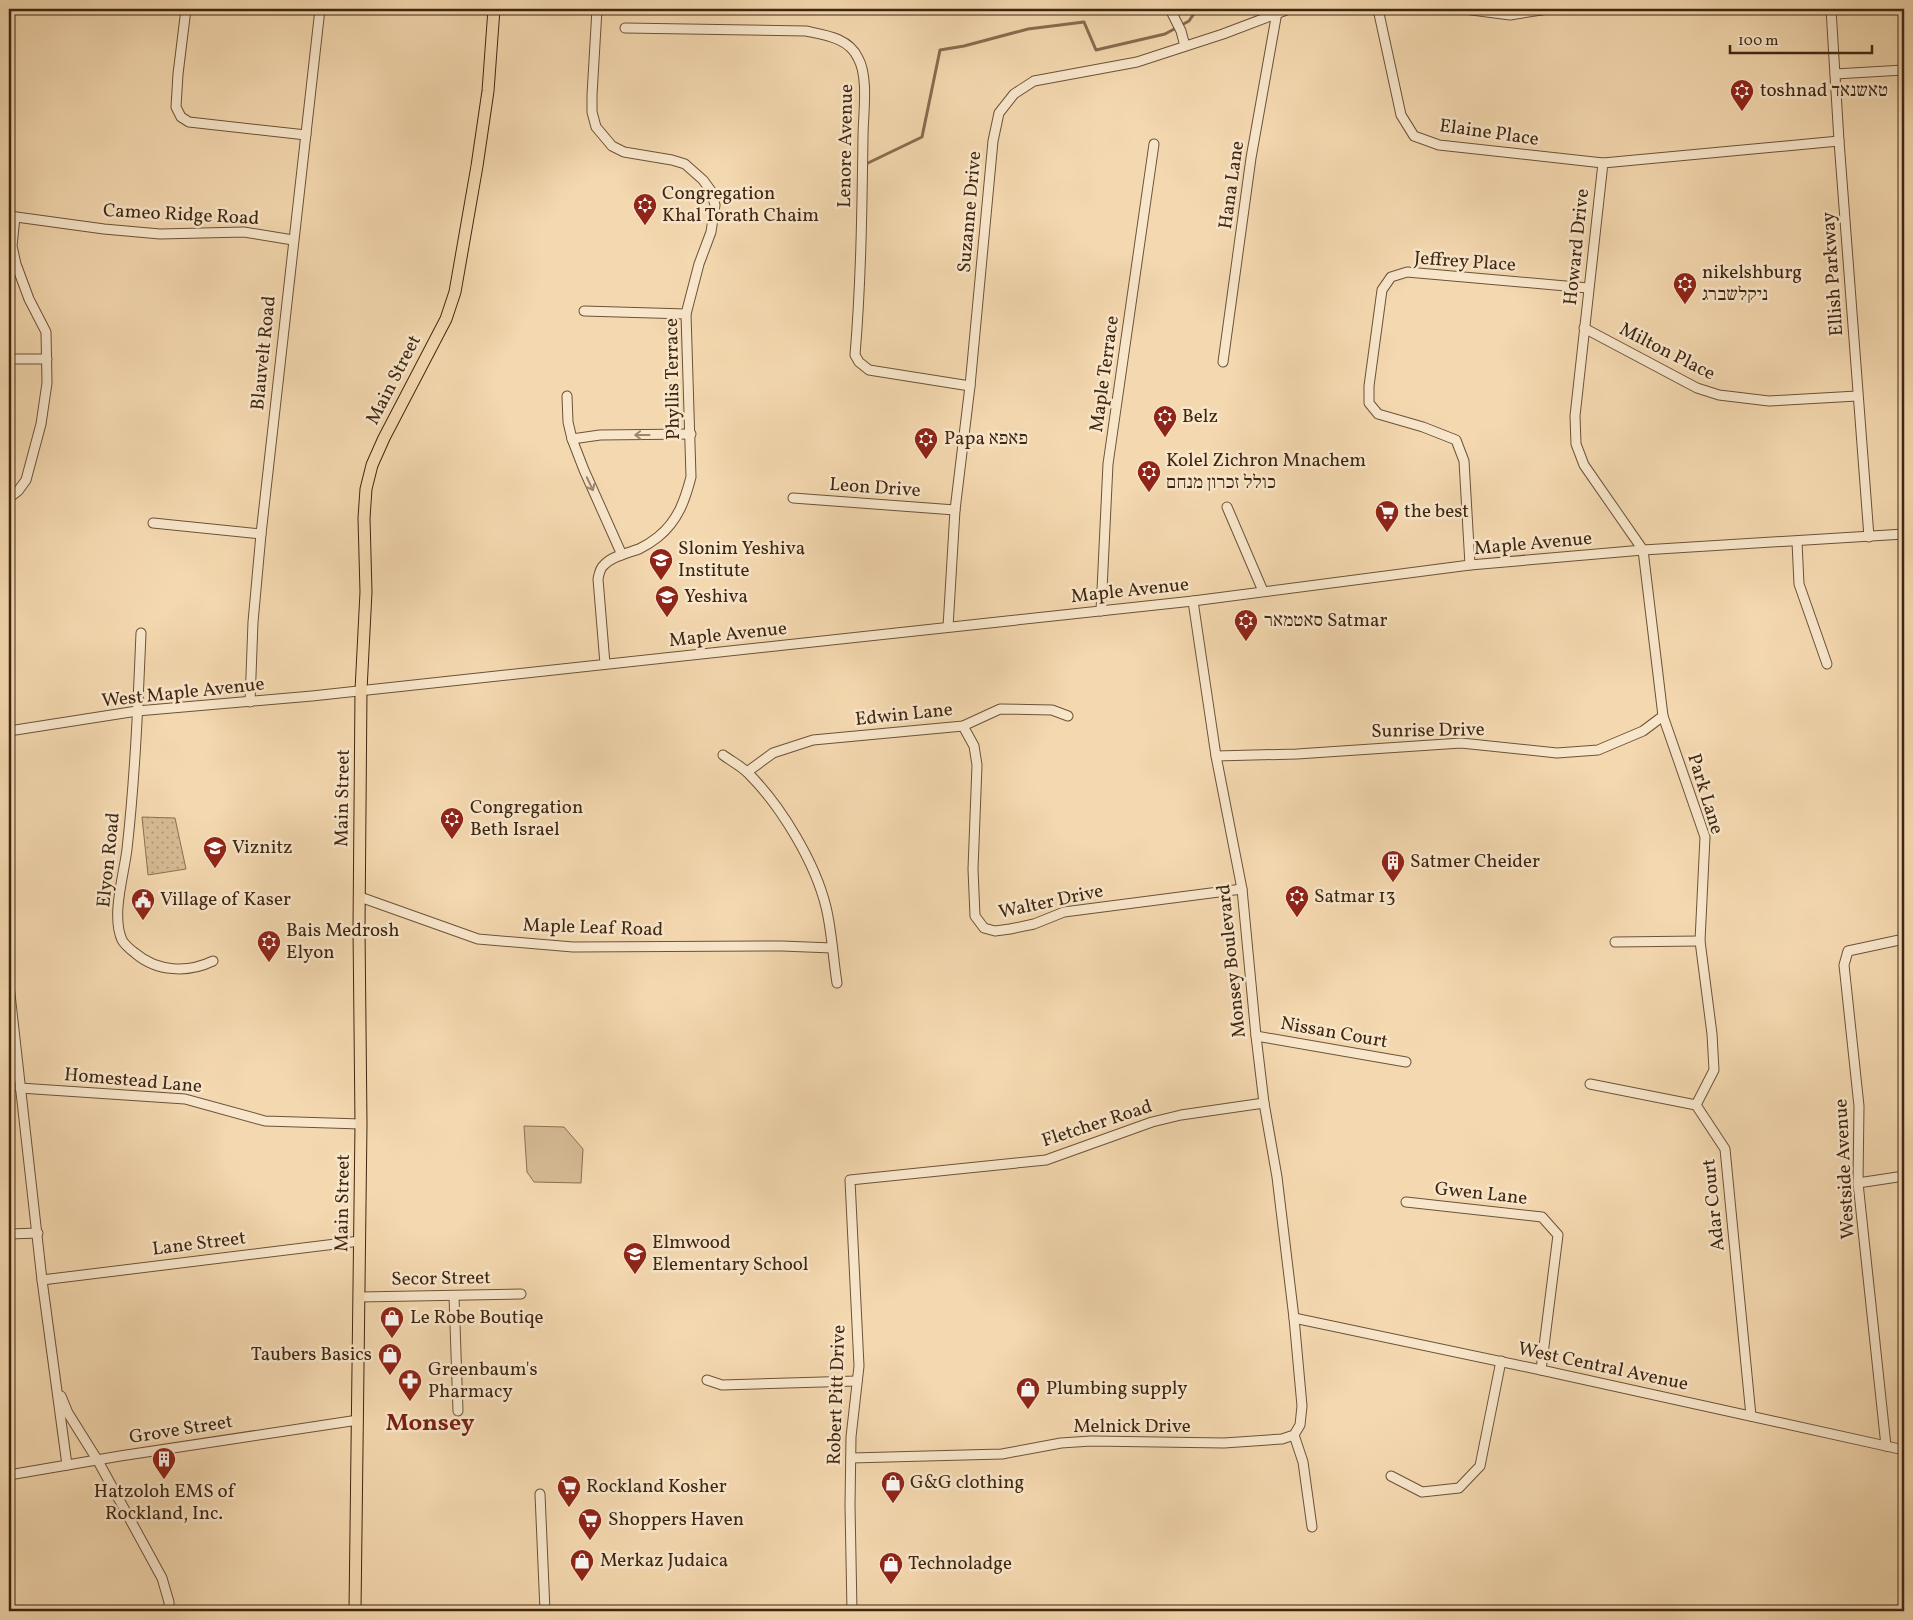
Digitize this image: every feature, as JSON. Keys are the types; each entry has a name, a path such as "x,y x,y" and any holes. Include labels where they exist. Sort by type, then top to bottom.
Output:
{"main road":[{"name":"Main Street","path":"355,1611 355,1510 360,1296 361,690 366,592 364,518 366,489 372,465 384,438 446,319 455,292 488,92 494,9"}],"street":[{"path":"186,9 176,107 181,117 189,122 306,135"},
{"name":"Blauvelt Road","path":"250,702 252,622 320,9"},
{"name":"Phyllis Terrace","path":"597,9 592,95 592,112 596,126 612,146 624,152 685,164 703,180 711,191 715,205 711,232 692,286 686,314 691,434 690,477 685,500 676,516 658,537 641,548 622,554 603,565 598,579 605,664"},
{"path":"1170,9 1181,31 1185,46"},
{"name":"Suzanne Drive","path":"948,627 954,510 970,386 993,141 999,113 1014,94 1034,81 1137,62 1224,34 1277,12 1289,9"},
{"name":"Elaine Place","path":"1378,9 1401,115 1414,136 1439,145 1603,163"},
{"path":"1464,9 1510,15 1548,9"},
{"name":"Ellish Parkway","path":"1831,9 1857,396 1869,537"},
{"name":"Hana Lane","path":"1223,362 1251,158 1277,12"},
{"name":"Lenore Avenue","path":"625,28 806,31 826,35 849,46 858,56 864,79 862,194 855,355 859,362 869,370 970,386"},
{"path":"1835,74 1904,70"},
{"name":"Howard Drive","path":"1644,550 1584,465 1576,444 1575,416 1603,163 1839,141"},
{"name":"Maple Terrace","path":"1101,611 1108,464 1154,144"},
{"path":"9,498 18,491 26,480 41,424 47,383 46,332 29,299 16,264 12,246 12,216"},
{"name":"Cameo Ridge Road","path":"12,216 104,229 160,234 244,232 293,240"},
{"name":"Jeffrey Place","path":"1470,565 1464,461 1456,440 1423,427 1378,414 1370,404 1368,386 1382,290 1391,277 1407,272 1588,288"},
{"path":"584,311 686,314"},
{"name":"Milton Place","path":"1584,328 1697,388 1719,395 1769,401 1857,396"},
{"path":"9,359 47,359"},
{"path":"567,396 568,422 572,439 622,554"},
{"path":"572,439 600,435 691,434"},
{"name":"Leon Drive","path":"793,498 954,510"},
{"path":"1227,507 1262,591"},
{"path":"152,523 261,534"},
{"name":"Maple Avenue","path":"361,690 1193,601 1470,565 1644,550 1904,534"},
{"path":"1797,542 1800,584 1827,664"},
{"name":"Park Lane","path":"1644,550 1662,716 1705,837 1700,941 1712,1034 1714,1070 1696,1105"},
{"name":"Monsey Boulevard","path":"1193,601 1216,756 1242,889 1264,1103 1278,1177 1294,1318"},
{"name":"Elyon Road","path":"141,633 138,711 127,850 119,906 119,925 122,940 143,960 153,965 186,970 200,968 213,961"},
{"name":"West Maple Avenue","path":"9,732 138,711 250,702 361,690"},
{"name":"Edwin Lane","path":"747,772 773,753 813,740 963,726 1000,709 1052,710 1068,716"},
{"name":"Sunrise Drive","path":"1216,756 1297,754 1376,747 1462,743 1557,753 1598,750 1643,731 1662,716"},
{"name":"Walter Drive","path":"963,726 974,746 977,765 973,869 975,916 984,928 995,931 1002,930 1034,924 1064,912 1242,889"},
{"path":"723,755 747,772 782,814 812,867 826,906 831,930 837,983"},
{"name":"Maple Leaf Road","path":"360,897 478,939 573,947 782,946 832,948"},
{"name":"Westside Avenue","path":"1886,1446 1858,1184 1859,1106 1844,965 1848,951 1904,939"},
{"path":"1615,942 1700,941"},
{"path":"9,986 42,1280 67,1465"},
{"name":"Nissan Court","path":"1256,1036 1406,1062"},
{"path":"1590,1084 1696,1105"},
{"name":"Homestead Lane","path":"20,1088 185,1099 265,1121 361,1124"},
{"name":"Fletcher Road","path":"850,1180 1046,1160 1152,1122 1181,1115 1264,1103"},
{"name":"Adar Court","path":"1696,1105 1725,1149 1751,1416"},
{"path":"1858,1184 1904,1176"},
{"name":"Robert Pitt Drive","path":"850,1180 859,1366 851,1458 852,1611"},
{"name":"Gwen Lane","path":"1406,1202 1542,1217 1558,1235 1541,1370"},
{"path":"9,1234 38,1233"},
{"name":"Lane Street","path":"42,1280 360,1241"},
{"name":"Secor Street","path":"360,1296 522,1294"},
{"path":"454,1296 458,1411"},
{"path":"1294,1318 1302,1406 1300,1425 1294,1435 1303,1462 1312,1527"},
{"name":"West Central Avenue","path":"1294,1318 1904,1450"},
{"path":"1391,1476 1422,1492 1459,1488 1480,1466 1501,1362"},
{"path":"707,1380 722,1385 857,1381"},
{"path":"56,1384 68,1413 98,1460 162,1578 169,1602 169,1611"},
{"name":"Grove Street","path":"9,1475 358,1420"},
{"name":"Melnick Drive","path":"851,1458 1002,1454 1091,1441 1224,1444 1282,1439 1294,1435"},
{"path":"540,1494 545,1611"}],"shaded area":[{"path":"142,817 175,818 186,869 148,875"},
{"path":"524,1126 564,1127 583,1149 581,1183 534,1182 527,1172"}],"waterway":[{"path":"868,163 922,137 940,50 964,46 1028,29 1084,22 1096,50 1165,34 1189,21 1197,9"}],"place":[{"name":"toshnad טאשנאד","path":"1742,112"},
{"name":"Congregation Khal Torath Chaim","path":"645,226"},
{"name":"nikelshburg ניקלשברג","path":"1685,305"},
{"name":"Belz","path":"1165,438"},
{"name":"Papa פאפא","path":"926,460"},
{"name":"Kolel Zichron Mnachem כולל זכרון מנחם","path":"1149,493"},
{"name":"the best","path":"1387,533"},
{"name":"Slonim Yeshiva Institute","path":"661,581"},
{"name":"Yeshiva","path":"667,618"},
{"name":"סאטמאר Satmar","path":"1246,642"},
{"name":"Congregation Beth Israel","path":"452,840"},
{"name":"Viznitz","path":"215,869"},
{"name":"Satmer Cheider","path":"1393,883"},
{"name":"Satmar 13","path":"1297,918"},
{"name":"Village of Kaser","path":"143,921"},
{"name":"Bais Medrosh Elyon","path":"269,963"},
{"name":"Elmwood Elementary School","path":"635,1275"},
{"name":"Le Robe Boutiqe","path":"392,1339"},
{"name":"Taubers Basics","path":"390,1376"},
{"name":"Greenbaum's Pharmacy","path":"410,1402"},
{"name":"Plumbing supply","path":"1028,1410"},
{"name":"Hatzoloh EMS of Rockland, Inc.","path":"164,1480"},
{"name":"G&G clothing","path":"893,1504"},
{"name":"Rockland Kosher","path":"569,1508"},
{"name":"Shoppers Haven","path":"590,1541"},
{"name":"Merkaz Judaica","path":"582,1582"},
{"name":"Technoladge","path":"891,1585"}],"district":[{"name":"Monsey","path":"430,1424"}]}
